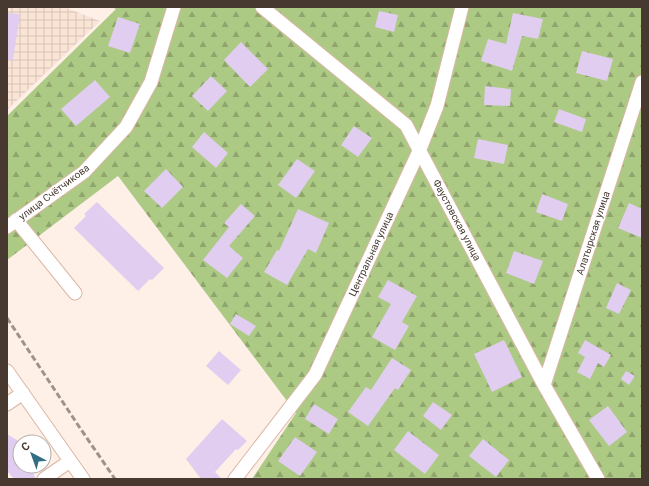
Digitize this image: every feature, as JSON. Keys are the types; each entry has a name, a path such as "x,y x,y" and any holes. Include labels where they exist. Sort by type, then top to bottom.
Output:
{"street":[{"name":"улица Счётчикова","path":"12,224 84,172 126,127 150,82 174,7"},
{"name":"Фаустовская улица","path":"262,7 406,125 544,385 598,479"},
{"name":"Центральная улица","path":"235,479 315,375 420,149 437,106 462,7"},
{"name":"Алатырская улица","path":"544,385 642,82"},
{"path":"12,224 75,293"},
{"path":"7,370 83,479"},
{"path":"7,404 23,393"},
{"path":"44,479 70,461"}],"shaded area":[{"path":"7,7 64,7 100,21 7,110"}],"green space":[{"path":"111,7 642,7 642,479 252,479 296,413 118,176 7,260 7,116 116,9"}],"building":[{"path":"379,11 398,15 394,32 375,27"},
{"path":"7,13 20,14 13,60 7,60"},
{"path":"513,13 543,19 538,39 522,36 512,71 481,61 488,39 506,44"},
{"path":"118,17 140,24 130,53 108,46"},
{"path":"241,42 268,69 250,87 224,60"},
{"path":"582,51 613,59 607,81 576,73"},
{"path":"211,76 227,91 208,111 192,96"},
{"path":"95,80 110,97 76,126 61,109"},
{"path":"485,86 511,89 510,106 484,105"},
{"path":"559,109 586,119 582,132 554,122"},
{"path":"354,126 372,138 358,157 341,145"},
{"path":"204,132 228,153 216,168 192,147"},
{"path":"478,139 508,145 504,164 474,158"},
{"path":"297,159 315,171 296,198 278,185"},
{"path":"166,169 183,187 162,208 144,191"},
{"path":"542,194 568,204 562,221 536,212"},
{"path":"97,202 164,268 138,291 74,228 86,216 84,214"},
{"path":"629,203 642,209 642,238 618,228"},
{"path":"241,204 255,216 229,246 243,258 227,278 203,260 229,227 224,223"},
{"path":"298,209 329,223 316,253 308,249 287,285 264,272 277,250 279,251"},
{"path":"514,251 543,261 534,284 506,273"},
{"path":"388,280 417,296 402,322 409,326 395,350 372,337 391,304 378,297"},
{"path":"617,283 631,290 619,314 606,308"},
{"path":"236,314 256,326 249,336 230,324"},
{"path":"504,340 522,377 492,392 474,354"},
{"path":"585,340 611,355 604,367 598,363 590,379 577,372 585,357 578,353"},
{"path":"219,351 241,370 228,385 206,366"},
{"path":"392,358 411,370 398,390 395,388 368,426 348,412 366,387 371,390"},
{"path":"626,371 635,376 629,385 621,379"},
{"path":"433,402 452,415 441,430 423,416"},
{"path":"314,404 338,419 329,434 305,419"},
{"path":"608,406 627,432 609,446 589,420"},
{"path":"222,419 247,441 238,450 236,449 215,472 222,479 201,479 186,459"},
{"path":"408,431 439,455 425,474 394,450"},
{"path":"7,434 12,437 12,474 34,474 36,479 14,479 7,472"},
{"path":"295,437 317,452 300,476 278,461"},
{"path":"483,439 509,460 496,477 469,456"}],"railway":[{"path":"7,318 115,479"}]}
